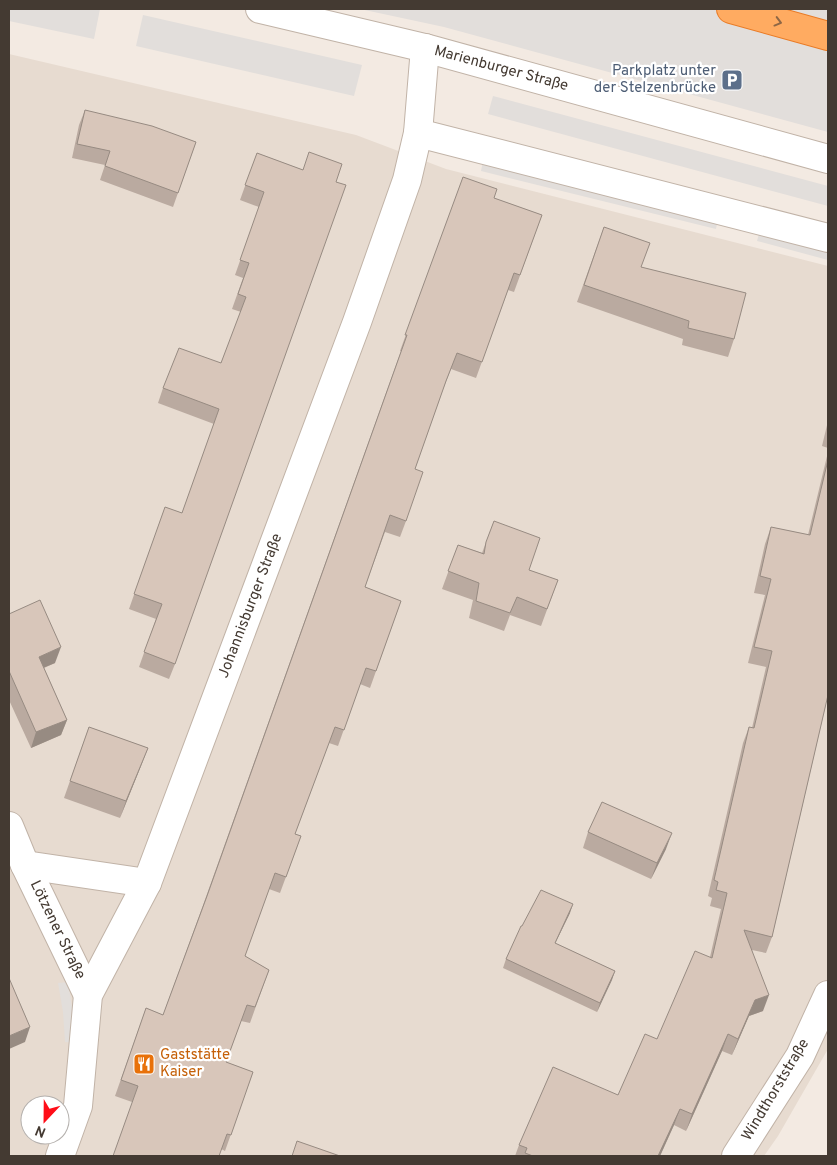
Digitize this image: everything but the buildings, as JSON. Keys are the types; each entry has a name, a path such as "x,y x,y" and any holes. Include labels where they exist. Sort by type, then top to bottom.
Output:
{"highway":[{"path":"731,9 828,36"}],"street":[{"name":"Marienburger Straße","path":"260,9 425,48 828,158"},
{"name":"Johannisburger Straße","path":"60,1156 78,1106 88,995 147,884 363,304 407,180 418,133 425,48"},
{"path":"418,133 828,238"},
{"name":"Lötzener Straße","path":"9,826 88,995"},
{"name":"Lötzener Straße","path":"26,865 147,884"},
{"name":"Windthorststraße","path":"736,1156 800,1056 828,995"}],"shaded area":[{"path":"9,9 100,9 94,39 9,21"},
{"name":"Parkplatz unter der Stelzenbrücke","path":"360,9 828,9 828,132 444,27"},
{"path":"143,15 362,65 354,96 136,46"},
{"path":"9,54 356,135 446,169 828,266 828,1049 778,1136 764,1156 9,1156"},
{"path":"493,96 828,186 828,206 488,114"},
{"path":"483,161 718,219 716,229 481,171"},
{"path":"760,230 828,248 828,260 757,241"},
{"path":"68,982 75,1043 65,1042 63,1012 58,983"}],"place":[{"name":"Parkplatz unter der Stelzenbrücke","path":"732,80"},
{"name":"Gaststätte Kaiser","path":"144,1064"}]}
